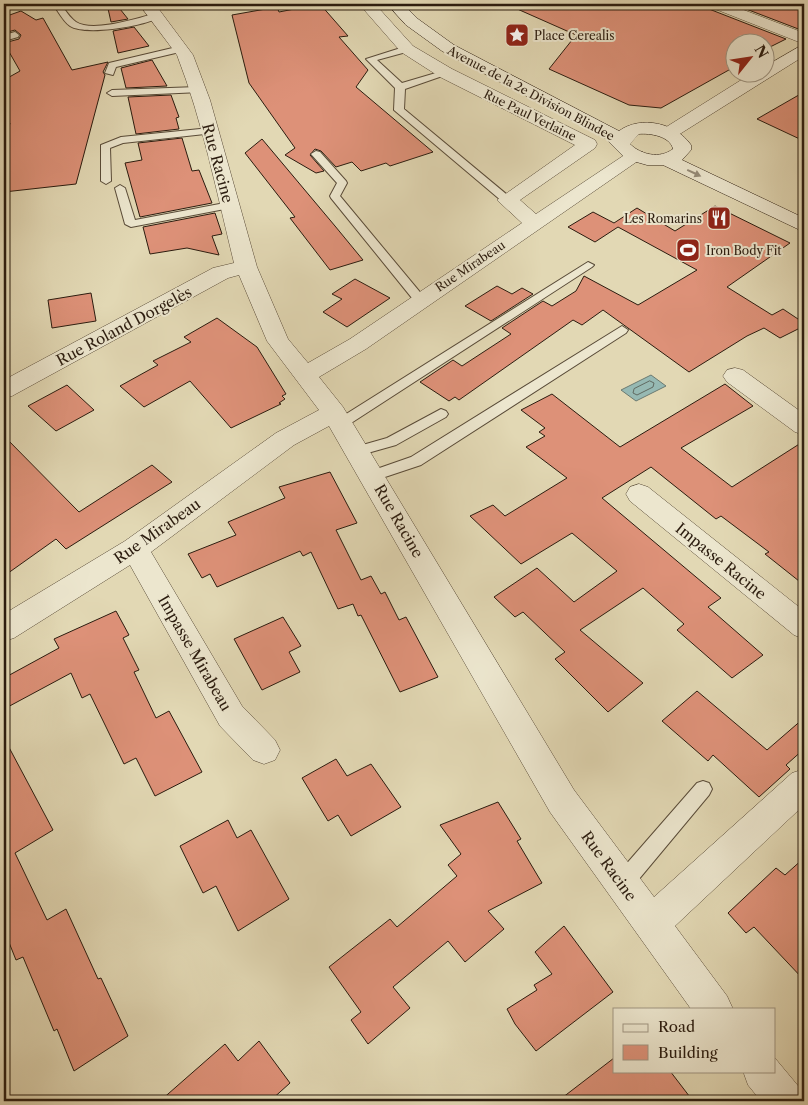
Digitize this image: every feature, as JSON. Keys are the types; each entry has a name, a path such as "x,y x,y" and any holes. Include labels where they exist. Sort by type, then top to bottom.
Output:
{"street":[{"name":"Rue Paul Verlaine","path":"367,4 408,49 446,74 588,144 507,200"},
{"name":"Avenue de la 2e Division Blindee","path":"395,4 412,22 448,48 578,116 629,149"},
{"name":"Avenue de la 2e Division Blindee","path":"410,4 442,32 479,55 618,122 638,129 648,128 669,133"},
{"path":"715,4 804,39"},
{"name":"Rue Racine","path":"152,10 181,49 198,90 246,267 278,341 337,419 373,476 562,801 713,1008"},
{"path":"682,150 680,140 669,133 804,49"},
{"name":"Rue Mirabeau","path":"304,376 358,344 535,223 629,149 623,137 638,129"},
{"path":"629,149 665,160 804,226"},
{"path":"665,160 676,156 682,150"},
{"path":"682,150 804,211"},
{"path":"507,200 535,223"},
{"name":"Rue Roland Dorgelès","path":"4,390 221,274 246,267"},
{"path":"735,376 804,426"},
{"name":"Rue Mirabeau","path":"4,629 135,549 285,439 337,419"},
{"name":"Impasse Racine","path":"639,494 804,627"},
{"name":"Impasse Mirabeau","path":"135,549 231,716 264,750"},
{"path":"651,924 804,784"},
{"path":"763,1072 785,1101"}],"lane":[{"path":"57,4 72,24 80,27 95,28 152,10"},
{"path":"4,38 15,35"},
{"path":"110,73 112,65 181,49"},
{"path":"408,49 371,60 400,87 399,110 507,200"},
{"path":"400,87 446,74"},
{"path":"112,93 198,90"},
{"path":"106,181 105,147 113,143 121,140 210,131"},
{"path":"316,154 342,183 336,196 420,300"},
{"path":"120,188 131,224 230,205"},
{"path":"337,419 588,265"},
{"path":"373,476 416,461 622,330"},
{"path":"357,451 391,442 441,414"},
{"path":"622,884 703,789"}],"water":[{"path":"651,375 666,386 636,401 621,390"}],"building":[{"path":"107,4 116,4 128,19 111,22"},
{"path":"320,4 348,36 339,37 368,70 356,87 433,152 390,166 386,163 361,171 352,162 336,167 321,151 315,149 310,155 324,171 316,173 285,155 295,148 249,83 232,15 277,7 279,12"},
{"path":"506,4 705,4 709,9 768,32 726,32 726,72 661,108 629,105 549,69 576,35"},
{"path":"733,4 804,4 804,28 801,30"},
{"path":"21,11 36,20 43,18 72,70 108,62 103,72 105,75 76,184 4,192 4,146 10,123 4,123 4,80 20,71 4,43 19,39 21,35 15,30 4,33 4,17"},
{"path":"134,27 149,46 118,53 113,31"},
{"path":"776,35 786,39 776,44"},
{"path":"152,60 167,86 126,88 121,68"},
{"path":"804,92 804,141 757,119"},
{"path":"171,95 179,117 176,118 179,129 136,134 128,97"},
{"path":"182,138 192,171 199,170 212,203 140,217 125,163 142,160 138,143"},
{"path":"262,139 363,260 330,270 290,218 295,217 245,153"},
{"path":"715,206 790,243 727,287 772,315 783,309 804,323 804,326 780,338 764,328 747,336 689,372 603,310 582,325 573,320 459,400 455,397 449,401 420,382 453,360 462,366 511,334 502,328 543,301 552,306 576,291 584,276 638,305 697,270 618,227 595,242 568,227 593,212 614,223 637,208 675,231"},
{"path":"215,213 222,234 212,236 219,255 187,248 150,254 143,227"},
{"path":"355,279 390,298 347,327 323,312 342,299 332,294"},
{"path":"497,286 512,294 522,288 533,294 491,321 465,306"},
{"path":"91,293 96,321 52,328 48,300"},
{"path":"217,318 257,347 286,394 282,396 285,399 279,403 281,404 231,428 190,381 144,407 120,386 158,365 153,361 191,342 184,337"},
{"path":"725,384 753,406 681,448 732,487 804,441 804,585 765,554 769,552 721,516 716,519 651,467 602,498 721,598 708,607 763,655 732,678 677,630 684,624 643,588 580,630 643,683 608,712 555,659 565,652 523,612 515,617 494,597 537,568 574,602 617,571 572,533 521,564 470,516 493,505 505,516 567,478 526,447 545,436 539,432 545,428 521,410 552,394 620,447"},
{"path":"67,385 94,410 56,431 28,406"},
{"path":"4,436 79,512 152,465 172,482 66,549 56,539 4,576"},
{"path":"330,472 357,523 336,530 361,580 371,576 381,594 385,592 399,620 406,617 438,677 400,692 361,615 358,616 353,604 338,609 311,552 303,556 300,551 217,587 210,574 202,578 188,554 236,535 228,522 285,498 279,487"},
{"path":"116,611 129,635 123,638 139,670 134,672 156,718 169,711 202,772 155,796 136,758 124,764 90,694 82,698 71,673 4,709 4,678 59,648 54,639"},
{"path":"283,617 301,646 289,652 300,672 262,690 234,639"},
{"path":"697,691 767,750 804,718 804,749 786,765 790,769 759,797 713,755 708,761 662,721"},
{"path":"4,738 53,830 15,853 47,920 66,909 98,979 101,978 128,1036 74,1071 57,1029 54,1031 23,957 16,960 4,930"},
{"path":"336,759 347,776 371,764 401,807 351,836 338,815 328,821 302,778"},
{"path":"498,802 521,839 517,841 542,883 488,911 504,929 465,962 448,941 393,987 410,1008 368,1044 351,1020 361,1012 329,967 390,919 397,927 457,876 448,865 461,854 440,825"},
{"path":"228,820 237,838 251,830 289,899 238,931 216,886 203,893 180,846"},
{"path":"804,858 804,980 754,927 746,933 728,913 776,868 785,875"},
{"path":"564,926 613,992 536,1051 515,1024 507,1009 537,990 534,985 552,974 535,952"},
{"path":"259,1041 290,1083 270,1101 160,1101 225,1044 238,1061"},
{"path":"613,1059 613,1072 671,1072 693,1101 558,1101"}],"place":[{"name":"Place Cerealis","path":"517,35"},
{"name":"Les Romarins","path":"719,218"},
{"name":"Iron Body Fit","path":"688,250"}]}
